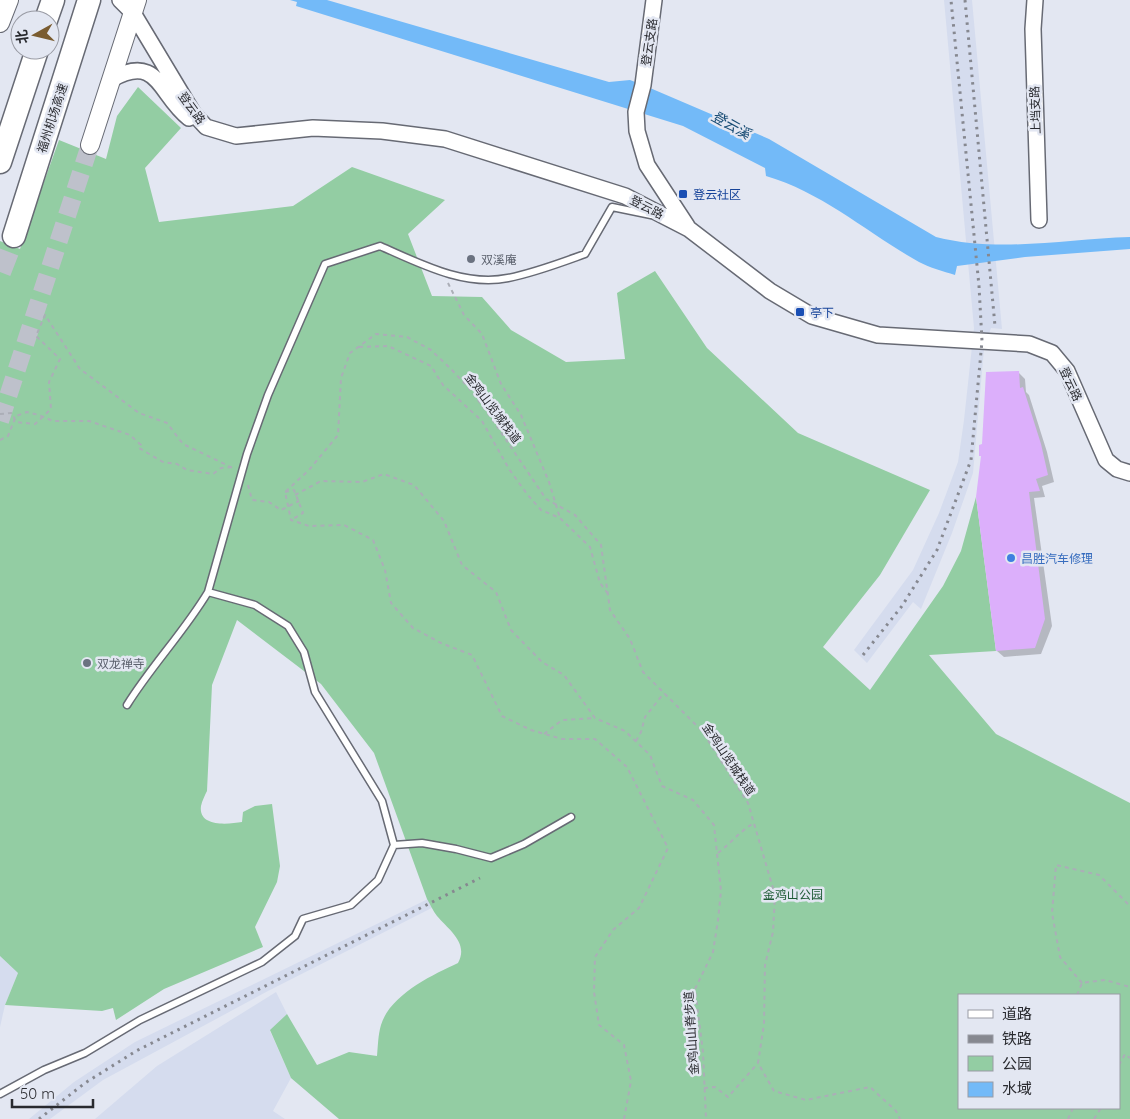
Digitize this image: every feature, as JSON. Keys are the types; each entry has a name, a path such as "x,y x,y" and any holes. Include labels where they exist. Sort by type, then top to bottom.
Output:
{"highway":[{"name":"福州机场高速","path":"14,236 89,0"},
{"path":"0,162 34,60"}],"main road":[{"path":"0,22 9,0"},
{"path":"90,145 135,6"}],"street":[{"name":"登云路","path":"120,0 135,6 193,113 206,127 236,136 313,128 382,131 430,136 611,191 689,229 770,291 812,316 878,335 1015,342 1038,346 1052,353 1066,371 1106,460 1117,469 1130,472"},
{"name":"登云支路","path":"654,0 643,85 636,112 639,140 647,165 689,229"},
{"name":"上垱支路","path":"1034,0 1033,30 1039,220"},
{"name":"登云路","path":"135,6 145,45 176,98 191,118"},
{"path":"112,79 131,70 146,71 159,81 180,109 206,127"}],"lane":[{"path":"127,705 164,650 193,617 208,592 240,480 268,395 325,264 380,246 445,273 471,278 507,278 585,254 612,207 664,216"},
{"path":"0,1094 44,1070 85,1053 140,1020 262,962 295,936 303,919 351,905 378,880 394,844 382,801 315,692 304,652 288,626 255,605 208,592"},
{"path":"394,844 422,843 491,858 532,840 571,817"}],"path":[{"path":"445,273 450,290 464,315 482,334 501,384 521,415 548,482 560,518"},
{"path":"0,414 12,413 16,422 35,424 51,409 49,382 60,359 36,336 45,315 80,369 139,413 167,423 183,444 235,469 240,480 247,482 252,500 269,502 281,510 299,501"},
{"name":"金鸡山览城栈道","path":"286,492 309,470 338,434 342,378 350,353 376,334 406,337 430,350 469,388 546,498 575,515 602,545 610,610 630,639 643,672 702,732 748,803 775,895 773,932 765,965 764,1024 758,1062"},
{"path":"359,347 388,346 431,366 443,385 482,421 509,469 526,494 541,510 560,518 590,547 600,583 609,595"},
{"path":"0,440 8,436 15,418 27,412 42,416 49,421 89,421 112,428 134,437 141,445 139,448 163,462 177,464 184,469 213,474 221,468 232,467"},
{"path":"296,495 321,481 362,482 384,474 414,485 444,521 462,565 496,592 511,630 542,662 564,675 595,718"},
{"path":"294,490 303,512 291,520 286,492 294,490"},
{"path":"291,520 309,526 344,525 373,540 385,570 390,603 413,628 441,643 472,655 502,716 544,734 562,739 595,739 627,767 668,848 639,908 614,930 595,957 594,992 599,1025 624,1045 631,1080 624,1119"},
{"path":"636,742 645,717 664,693"},
{"path":"544,734 562,720 595,718"},
{"name":"金鸡山山脊步道","path":"595,718 625,731 650,755 662,786 693,800 714,825 721,891 713,952 695,988 703,1052 706,1119"},
{"path":"717,854 731,843 740,831 754,823"},
{"path":"1082,983 1060,957 1052,913 1056,866 1098,875 1130,906"},
{"path":"1082,983 1105,980 1130,986"},
{"path":"1077,994 1082,983"},
{"path":"1120,1063 1125,1054 1130,1052"},
{"path":"1125,1054 1130,1058"},
{"path":"704,1088 715,1088 728,1097 758,1062 774,1091 806,1100 870,1086 896,1111 900,1119"}],"shaded area":[{"path":"944,0 972,0 1002,329 991,328 984,349 973,473 952,533 921,609 913,602 867,663 854,650 913,570 939,513 958,462 964,420 974,328"},
{"path":"477,875 483,882 268,991 103,1080 50,1119 29,1119 74,1082 135,1042"},
{"path":"0,956 18,973 5,1005 0,1027"},
{"path":"276,992 287,1014 270,1031 291,1078 273,1111 285,1119 95,1119 157,1066"}],"green space":[{"name":"金鸡山公园","path":"138,87 181,128 145,168 159,222 293,206 352,167 445,200 408,234 432,296 482,297 511,330 566,362 625,359 617,293 655,271 707,348 798,433 930,490 880,575 823,647 870,690 943,586 961,551 976,497 996,651 929,655 996,734 1130,803 1130,1119 339,1119 291,1078 270,1030 287,1014 317,1065 349,1052 377,1056 381,1025 393,1004 413,987 458,963 461,949 456,937 437,916 427,899 374,753 321,684 237,620 212,685 207,791 201,804 201,813 204,818 215,823 236,823 242,822 243,812 255,806 272,804 280,866 277,882 255,927 263,947 164,989 116,1020 113,1008 102,1011 5,1005 18,973 0,956 0,241 20,249 59,140 106,159 117,116"}],"water":[{"name":"登云溪","path":"290,0 327,0 609,82 630,80 769,139 936,237 960,242 1008,245 1130,237 1130,249 1025,257 957,266 955,275 919,262 826,203 787,183 766,176 765,168 683,126 296,6 297,2"}],"building":[{"name":"昌胜汽车修理","path":"1019,371 1020,388 1023,387 1041,444 1048,475 1036,479 1040,491 1029,492 1045,619 1035,648 996,651 976,497 981,456 979,456 979,445 982,444 986,372"}],"tunnel":[{"path":"0,421 90,145"},
{"path":"0,272 14,236"}],"railway":[{"path":"863,655 902,606 937,550 971,460 982,341 979,286 951,0"},
{"path":"965,0 995,326"},
{"path":"39,1119 85,1083 136,1051 480,878"}],"place":[{"name":"登云社区","path":"683,194"},
{"name":"双溪庵","path":"471,259"},
{"name":"亭下","path":"800,312"},
{"name":"昌胜汽车修理","path":"1011,558"},
{"name":"双龙禅寺","path":"87,663"}]}
